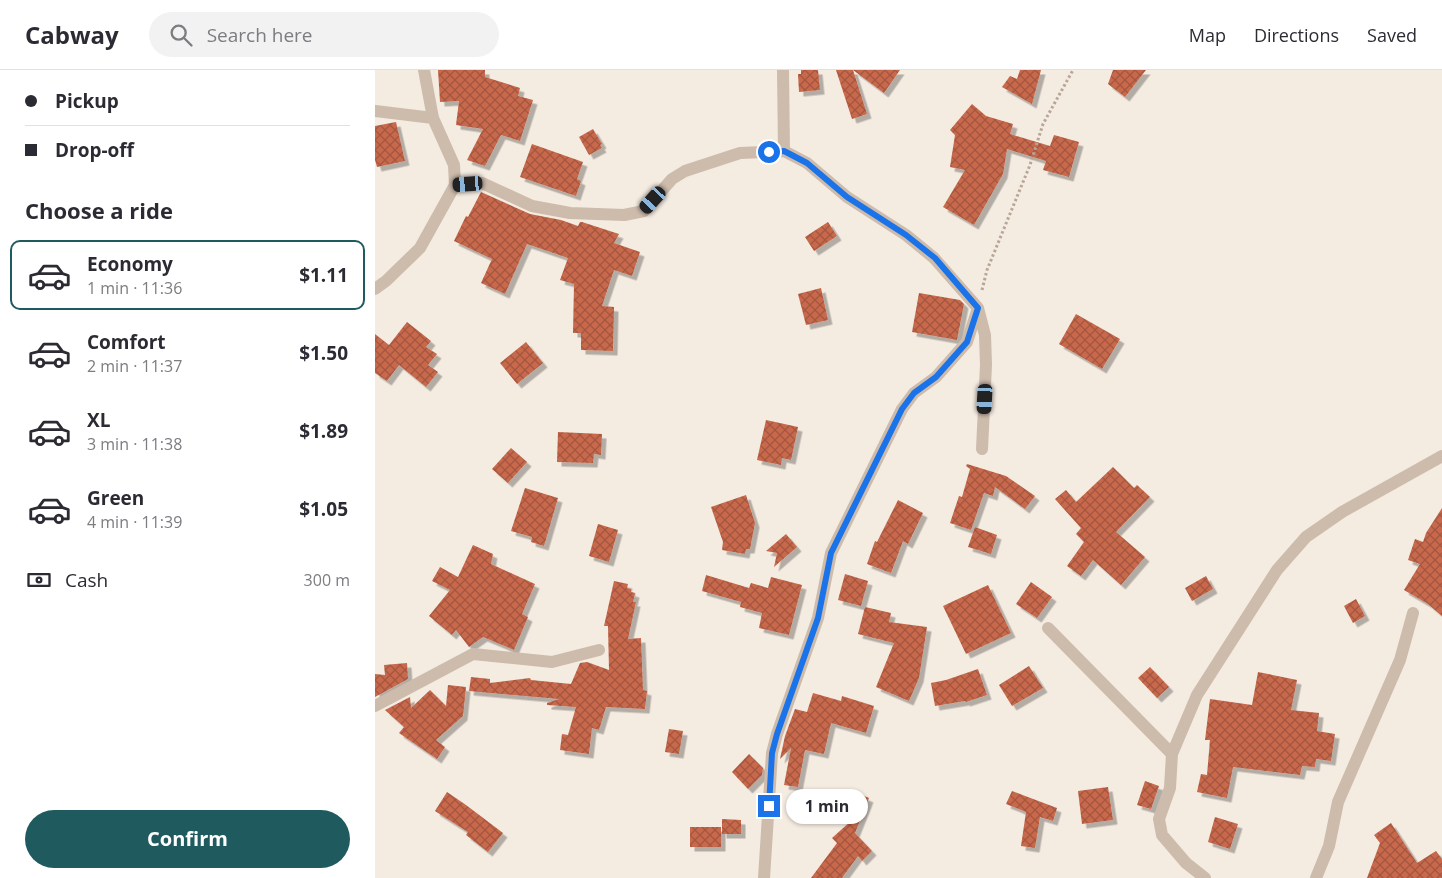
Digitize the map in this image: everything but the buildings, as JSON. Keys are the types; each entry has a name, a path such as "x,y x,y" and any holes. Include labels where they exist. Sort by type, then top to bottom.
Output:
{"street":[{"path":"375,289 386,282 420,248 455,185 454,165 433,118 424,70"},
{"path":"783,70 784,151"},
{"path":"375,111 433,118"},
{"path":"455,185 482,183 532,206 569,213 625,215 644,211 671,179 685,171 740,153 784,151 807,163 847,197 935,258 978,308 985,335 986,365 983,449"},
{"path":"764,878 772,753 818,618 831,553 902,409 914,393 936,377 967,342 978,308"},
{"path":"1205,878 1186,864 1162,834 1159,819 1169,788 1172,754 1197,695 1277,570 1306,537 1342,512 1442,456"},
{"path":"1316,878 1329,846 1338,802 1400,660 1413,613"},
{"path":"1048,628 1172,754"},
{"path":"375,706 473,654 552,662 599,650"}],"path":[{"path":"978,308 987,270 1030,165 1043,124 1073,70"}],"route":[{"path":"769,152 784,151 807,163 847,197 906,235 935,258 978,308 967,342 936,377 914,393 902,409 831,553 818,618 772,753 769,806"}]}
